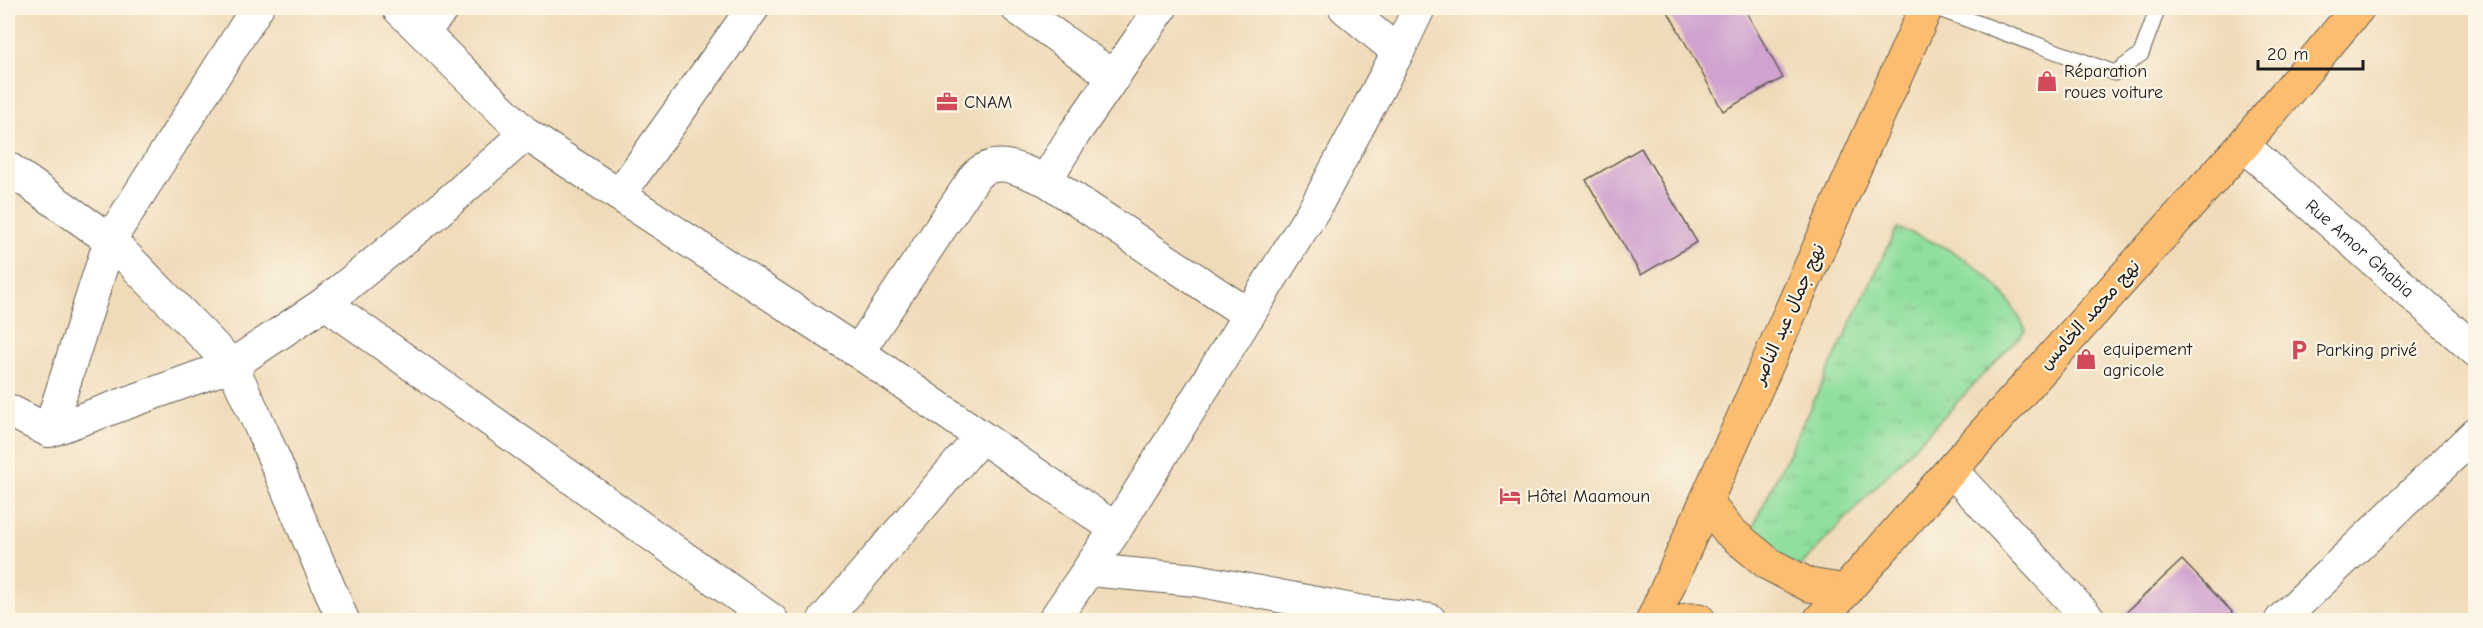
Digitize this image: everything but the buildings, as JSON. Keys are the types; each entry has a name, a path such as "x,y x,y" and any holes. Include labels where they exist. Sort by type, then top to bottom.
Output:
{"main road":[{"name":"نهج جمال عبد الناصر","path":"1653,621 1926,8"},
{"name":"نهج محمد الخامس","path":"1820,621 2243,145 2358,8"},
{"path":"1706,502 1729,531 1770,564 1809,585 1846,591"},
{"path":"1687,621 1699,621"}],"street":[{"path":"49,431 110,240 257,8"},
{"path":"398,8 526,134 858,352 1116,530"},
{"path":"423,32 443,8"},
{"path":"619,195 753,8"},
{"path":"1017,8 1114,77"},
{"path":"1046,180 1161,8"},
{"path":"1345,8 1398,52"},
{"path":"1054,621 1116,530 1316,206 1419,8"},
{"path":"8,410 49,431 232,365 325,303 437,212 526,134"},
{"name":"Rue Amor Ghabia","path":"2243,145 2475,351"},
{"path":"858,352 976,175 985,167 1001,164 1046,180 1249,315"},
{"path":"8,168 110,240 232,365 343,621"},
{"path":"325,303 772,621"},
{"path":"2281,621 2475,433"},
{"path":"824,621 980,438"},
{"path":"1952,470 2090,621"},
{"path":"1089,570 1196,580 1363,612 1430,621"}],"lane":[{"path":"1936,8 2115,73 2141,54 2158,8"}],"green space":[{"path":"1897,228 1942,246 1984,273 2009,301 2026,330 1788,579 1738,558"}],"place":[{"name":"Réparation roues voiture","path":"2047,81"},
{"name":"CNAM","path":"947,102"},
{"name":"Parking privé","path":"2299,350"},
{"name":"equipement agricole","path":"2086,359"},
{"name":"Hôtel Maamoun","path":"1510,496"}]}
